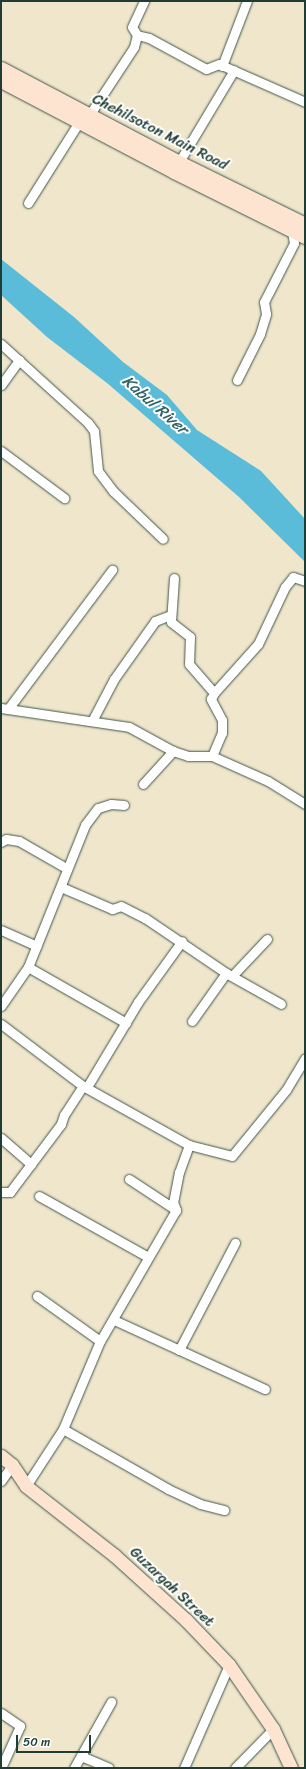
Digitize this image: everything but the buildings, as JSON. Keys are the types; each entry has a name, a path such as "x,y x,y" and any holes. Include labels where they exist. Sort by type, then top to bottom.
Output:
{"main road":[{"name":"Chehilsoton Main Road","path":"1,68 179,162 305,224"},
{"name":"Chehilsoton Main Road","path":"1,81 292,232 305,237"},
{"name":"Guzargah Street","path":"1,1456 12,1465 26,1486 114,1555 186,1620 229,1665 273,1729 291,1768"}],"street":[{"path":"90,114 134,47 137,36 132,27 144,1"},
{"path":"222,66 247,1"},
{"path":"137,36 149,38 206,69 219,64 305,102"},
{"path":"179,162 234,70"},
{"path":"28,203 79,122"},
{"path":"237,380 260,334 266,314 264,302 294,243 292,232"},
{"path":"1,344 88,423 94,431 98,471 113,491 163,539"},
{"path":"1,385 19,360"},
{"path":"1,451 64,498"},
{"path":"4,709 112,570"},
{"path":"212,756 222,733 222,720 212,699 214,693 258,644 285,587 293,576 305,581"},
{"path":"174,578 171,622 190,637 189,664 214,693"},
{"path":"92,721 114,679 155,621 171,615"},
{"path":"4,709 128,727 173,751 188,756 212,756 268,782 305,804"},
{"path":"143,784 173,751"},
{"path":"1,1006 28,967 61,887 66,868 93,813 98,808 111,804 124,805"},
{"path":"1,842 6,839 19,841 66,868"},
{"path":"61,887 112,909 121,906 145,918 182,941 229,975 281,1004"},
{"path":"1,930 37,946"},
{"path":"192,1021 229,975 267,940"},
{"path":"1,1192 10,1192 61,1124 64,1115 85,1087 138,1002 182,941"},
{"path":"28,967 126,1023"},
{"path":"1,1024 85,1087 189,1145 232,1156 286,1090 305,1058"},
{"path":"1,1138 31,1164"},
{"path":"176,1210 173,1202 179,1172 189,1145"},
{"path":"130,1179 176,1210"},
{"path":"40,1196 148,1257"},
{"path":"26,1486 63,1429 100,1341 114,1320 148,1257 176,1210"},
{"path":"178,1350 235,1243"},
{"path":"37,1296 100,1341"},
{"path":"114,1320 265,1389"},
{"path":"63,1429 168,1489 200,1504 224,1510"},
{"path":"1,1481 12,1465"},
{"path":"184,1768 229,1665"},
{"path":"74,1768 111,1702"},
{"path":"1,1713 20,1726 1,1768"},
{"path":"235,1768 273,1729"},
{"path":"82,1756 109,1768"}],"water":[{"name":"Kabul River","path":"1,259 74,317 123,362 167,395 197,430 261,471 305,519 305,562 239,497 107,383 47,337 1,295"}]}
